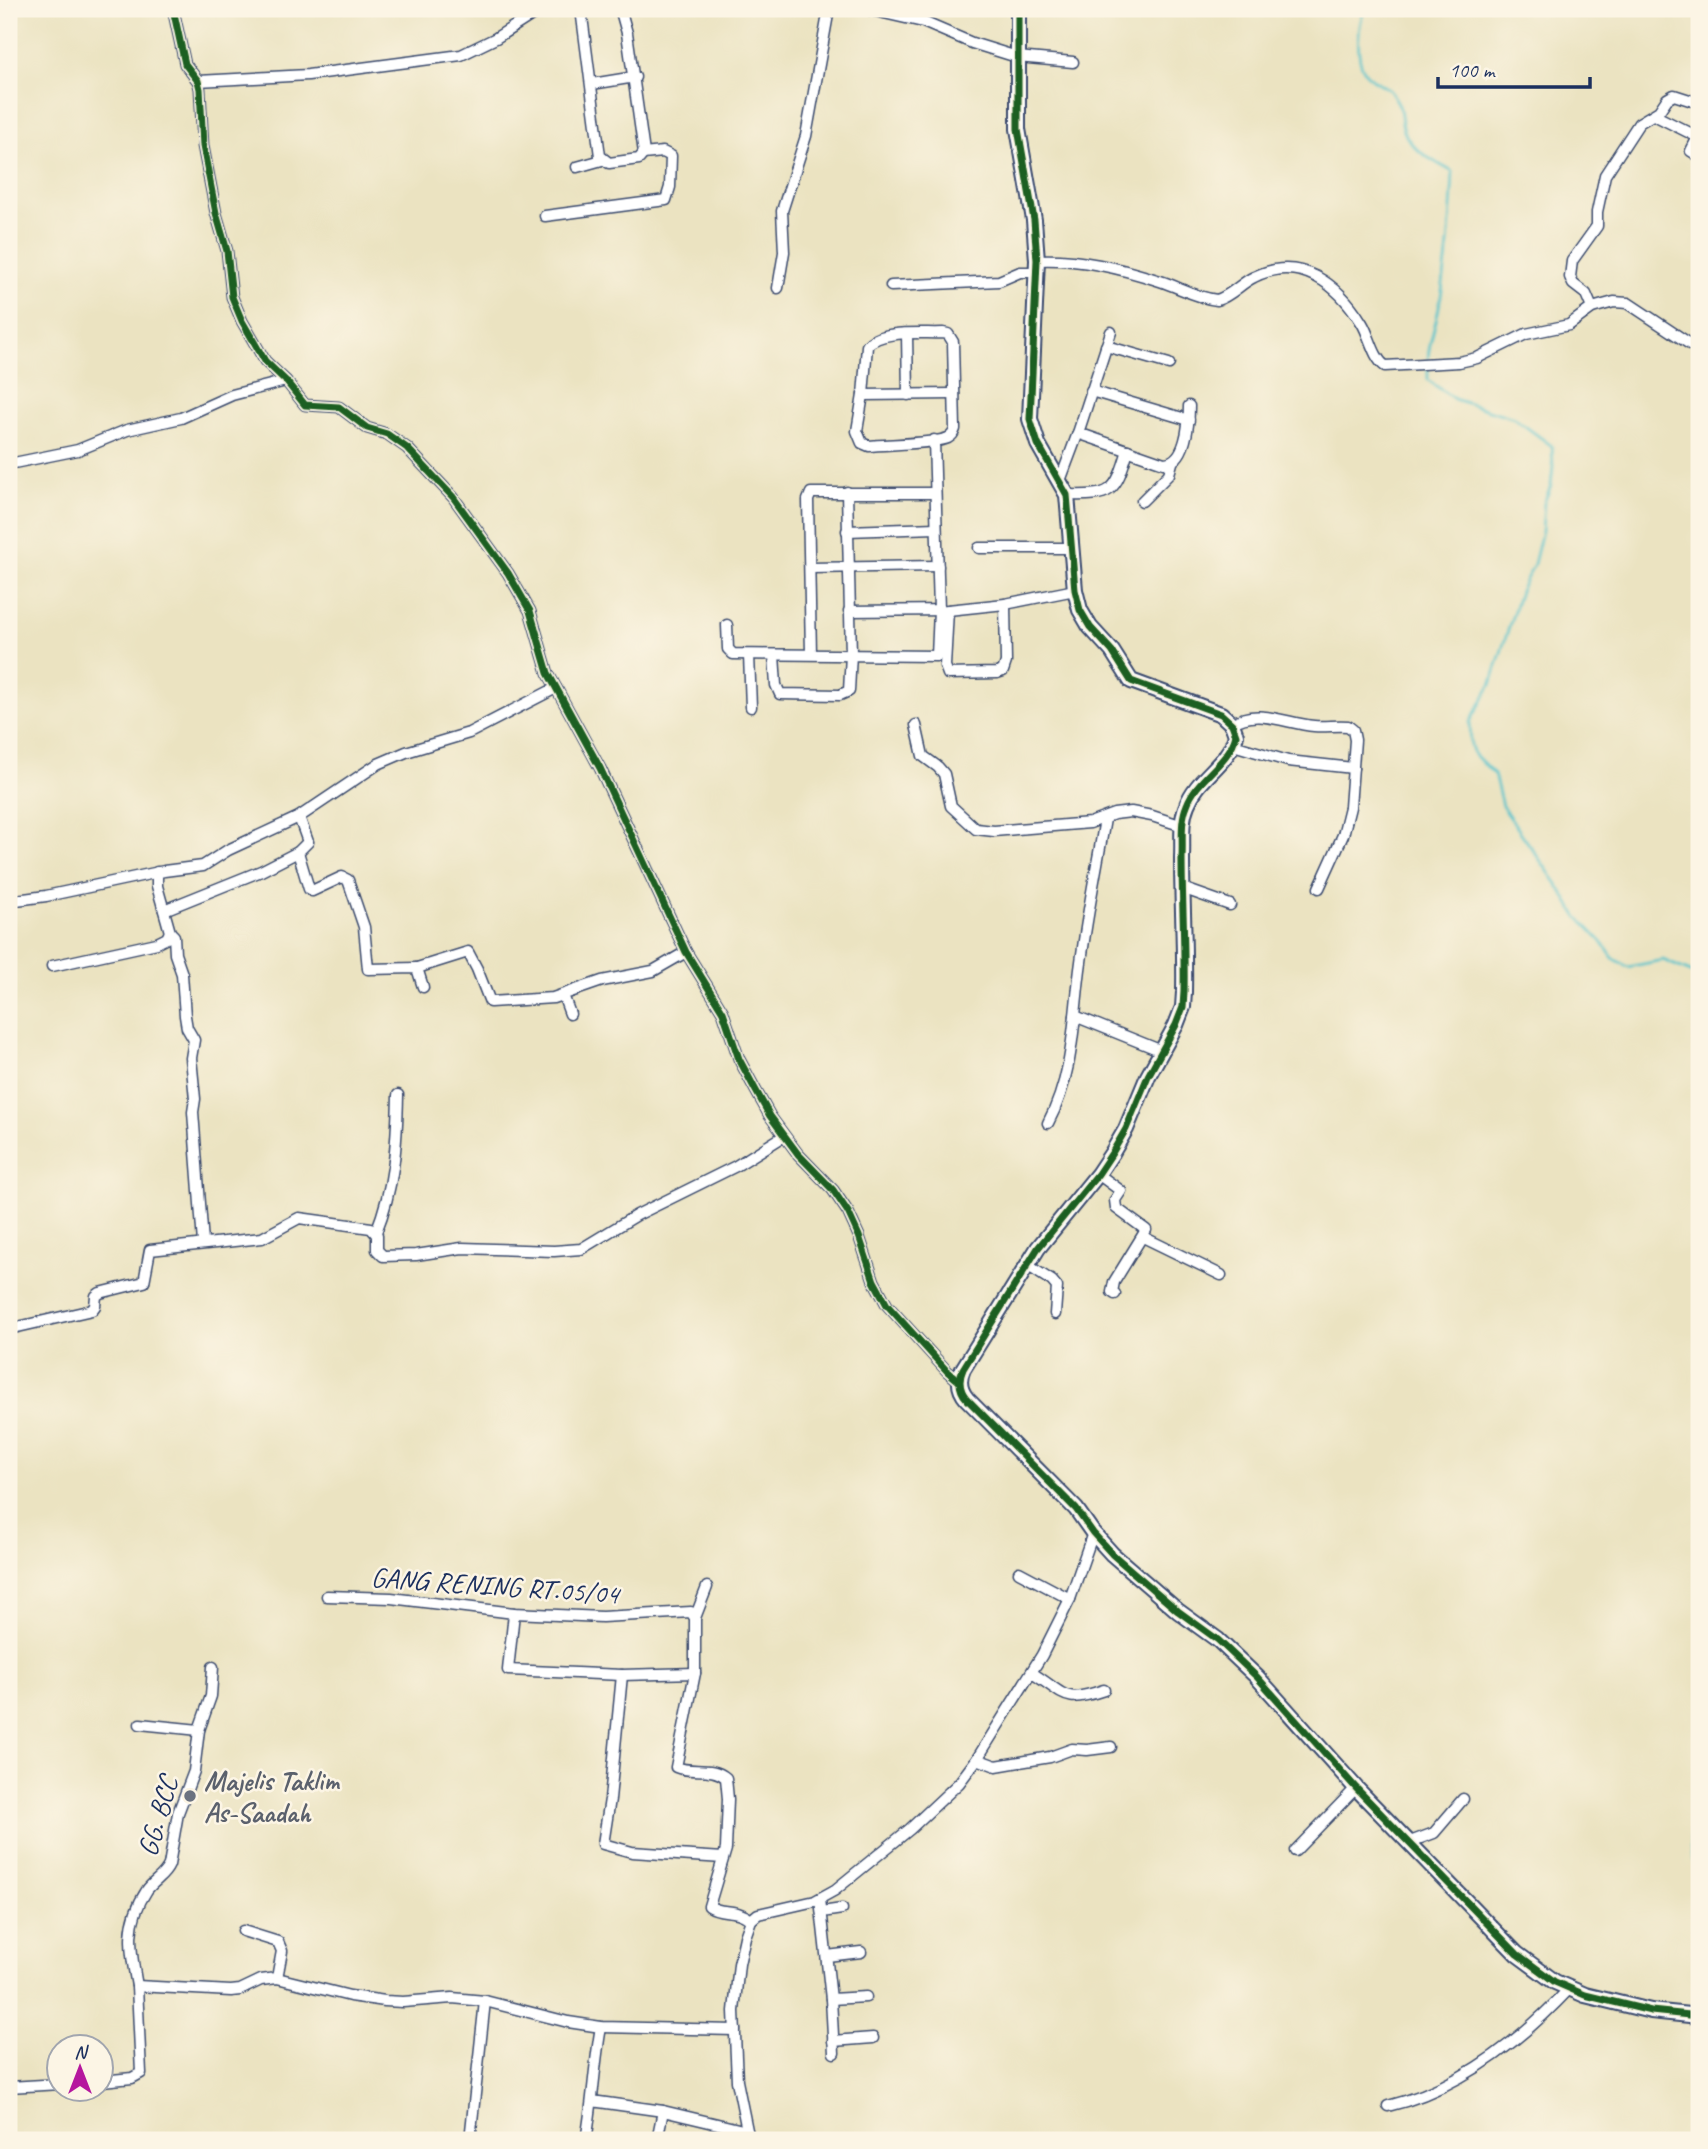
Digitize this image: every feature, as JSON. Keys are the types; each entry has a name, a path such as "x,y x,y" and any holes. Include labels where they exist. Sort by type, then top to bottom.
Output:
{"street":[{"path":"173,9 185,64 198,81 204,146 216,213 228,257 232,297 242,321 265,361 305,405 339,407 367,428 391,436 407,448 453,497 487,544 525,601 543,662 555,688 600,768 686,952 718,1001 739,1059 784,1136 848,1212 874,1281 887,1306 947,1371 960,1381"},
{"path":"198,81 308,75 461,55 486,44 541,9"},
{"path":"581,9 602,160"},
{"path":"578,167 602,160 617,163 639,159 643,154 635,77 624,19 618,9"},
{"path":"778,288 784,252 782,211 806,136 829,9"},
{"path":"873,9 923,22 972,43 1017,57 1073,62"},
{"path":"1018,9 1018,129 1035,227 1037,266 1030,419 1038,444 1067,495 1075,590 1084,617 1112,651 1131,681 1213,710 1226,717 1236,735 1233,745 1192,795 1185,809 1182,888 1183,1007 1148,1076 1126,1129 1098,1174 1027,1265 968,1360 960,1381 963,1395 1076,1509 1093,1534 1160,1596 1236,1657 1356,1788 1517,1954 1542,1975 1569,1989 1603,2001 1699,2016"},
{"path":"592,85 635,77"},
{"path":"1592,307 1586,294 1573,284 1570,277 1572,261 1597,226 1597,212 1605,175 1639,123 1654,115 1670,96 1699,103"},
{"path":"1654,115 1698,137 1691,151 1699,156"},
{"path":"545,216 666,200 670,187 671,156 663,152 643,154"},
{"path":"891,286 999,281 1057,259 1102,265 1217,300 1262,273 1278,269 1303,269 1314,274 1337,293 1362,322 1382,364 1392,367 1477,358 1527,334 1569,325 1592,307 1614,302 1628,303 1699,350"},
{"path":"1060,481 1111,332"},
{"path":"943,333 951,337 955,429 949,437 869,446 862,443 857,431 867,346 881,336 907,334 943,333"},
{"path":"907,334 908,395"},
{"path":"1107,346 1169,364"},
{"path":"9,464 78,450 127,430 181,418 232,395 286,381"},
{"path":"1091,391 1189,420"},
{"path":"863,395 954,394"},
{"path":"1142,501 1169,474 1172,463 1178,458 1189,420 1189,406"},
{"path":"1078,433 1164,463 1172,463"},
{"path":"933,440 938,566 943,610 941,655 948,674 1003,671 1006,662 1005,604"},
{"path":"1067,495 1100,495 1112,489 1122,472 1128,450"},
{"path":"774,654 777,690 784,695 846,694 849,689 851,654 847,492"},
{"path":"811,654 811,493 934,493"},
{"path":"848,531 936,528"},
{"path":"979,548 1070,548"},
{"path":"810,568 938,566"},
{"path":"849,611 943,610 1005,604 1075,590"},
{"path":"727,625 728,649 733,654 941,655"},
{"path":"749,655 751,707"},
{"path":"9,901 203,866 223,852 299,817 378,764 406,752 469,733 555,688"},
{"path":"1231,724 1245,717 1255,716 1308,725 1348,726 1353,730 1355,740 1348,820 1320,888"},
{"path":"916,725 923,755 942,770 951,806 971,827 994,831 1090,823 1114,814 1131,812 1183,826"},
{"path":"1233,745 1288,761 1353,768"},
{"path":"164,910 298,852 309,842 299,817"},
{"path":"1048,1123 1065,1082 1073,1045 1081,958 1105,819"},
{"path":"298,852 309,889 312,891 342,877 348,880 365,927 368,969 417,968 468,952 490,1002 544,999 563,995 602,981 653,971 686,952"},
{"path":"158,872 157,886 170,932 174,936 175,954 182,974 187,1028 194,1040 191,1058 195,1100 192,1112 203,1243"},
{"path":"1182,888 1230,905"},
{"path":"52,966 157,943 170,932"},
{"path":"417,968 423,987"},
{"path":"563,995 570,1014"},
{"path":"1075,1016 1162,1051"},
{"path":"398,1096 394,1170 376,1232 377,1250 383,1256 416,1255 461,1248 554,1251 581,1249 637,1215 736,1166 784,1136"},
{"path":"1098,1174 1120,1188 1120,1194 1114,1204 1116,1208 1146,1230 1114,1282 1112,1292 1115,1294"},
{"path":"9,1329 92,1310 96,1306 96,1296 100,1293 144,1282 150,1250 262,1238 299,1218 371,1228 376,1232"},
{"path":"1143,1237 1221,1275"},
{"path":"1027,1265 1057,1287 1055,1314"},
{"path":"592,2101 663,2111 748,2135 737,2081 734,2011 744,1937 751,1920 758,1914 820,1899 845,1883 916,1824 959,1783 1032,1673 1070,1599 1093,1534"},
{"path":"1019,1572 1070,1599"},
{"path":"707,1587 695,1618 695,1673 676,1767 682,1770 714,1771 726,1778 726,1849 710,1908 739,1912 751,1920"},
{"name":"GANG RENING RT.05/04","path":"327,1596 391,1598 514,1613 617,1618 689,1611 695,1618"},
{"path":"514,1613 508,1670 622,1675 695,1673"},
{"name":"GG. BCC","path":"116,2080 132,2078 141,2073 137,1986 130,1933 148,1888 166,1874 169,1866 178,1813 194,1771 199,1730 211,1696 214,1667"},
{"path":"1032,1673 1072,1699 1104,1690"},
{"path":"622,1675 603,1844 632,1852 723,1858"},
{"path":"140,1724 199,1730"},
{"path":"977,1759 996,1766 1072,1749 1087,1750 1111,1746"},
{"path":"1295,1851 1356,1788"},
{"path":"1410,1842 1432,1835 1463,1798"},
{"path":"820,1899 834,2053"},
{"path":"822,1912 842,1909"},
{"path":"243,1931 278,1942 282,1951 277,1978"},
{"path":"827,1956 861,1952"},
{"path":"137,1986 231,1991 240,1990 261,1980 277,1978 350,1996 385,2001 452,1998 485,2001 568,2022 601,2027 735,2030"},
{"path":"1388,2106 1431,2093 1486,2060 1534,2023 1569,1989"},
{"path":"831,1999 866,1997"},
{"path":"470,2140 485,2001"},
{"path":"586,2140 601,2027"},
{"path":"833,2041 873,2038"},
{"path":"9,2087 46,2085"},
{"path":"657,2140 663,2111"}],"waterway":[{"path":"1365,9 1359,41 1360,58 1365,72 1394,96 1404,131 1412,144 1453,172 1445,273 1428,359"},
{"path":"1428,366 1428,380 1454,399 1514,418 1552,446 1551,485 1544,503 1542,531 1534,564 1520,591 1491,685 1470,722 1474,754 1494,774 1502,806 1577,916 1613,958 1628,967 1663,960 1695,974 1699,992"},
{"path":"1699,1244 1699,1277"},
{"path":"1699,1801 1692,1828 1691,1847 1694,1865 1699,1874"}],"cycle path":[{"path":"173,9 185,64 198,81 200,89 203,146 216,213 227,251 232,297 242,321 265,361 305,405 339,407 367,428 387,434 407,448 453,497 508,573 530,611 548,673 600,768 686,952 723,1012 739,1059 770,1116 798,1154 833,1190 848,1212 874,1281 887,1305 959,1381"},
{"path":"1018,9 1018,129 1034,220 1037,260 1030,419 1038,444 1067,495 1075,590 1080,610 1131,681 1221,714 1232,724 1236,735 1227,754 1192,795 1183,818 1184,992 1183,1007 1176,1025 1148,1076 1126,1129 1112,1153 1038,1248 963,1369 960,1377 961,1388 964,1396 1076,1509 1112,1554 1178,1611 1218,1640 1257,1677 1356,1788 1517,1954 1555,1982 1585,1995 1651,2011 1699,2016"}],"place":[{"name":"Majelis Taklim As-Saadah","path":"190,1796"}]}
